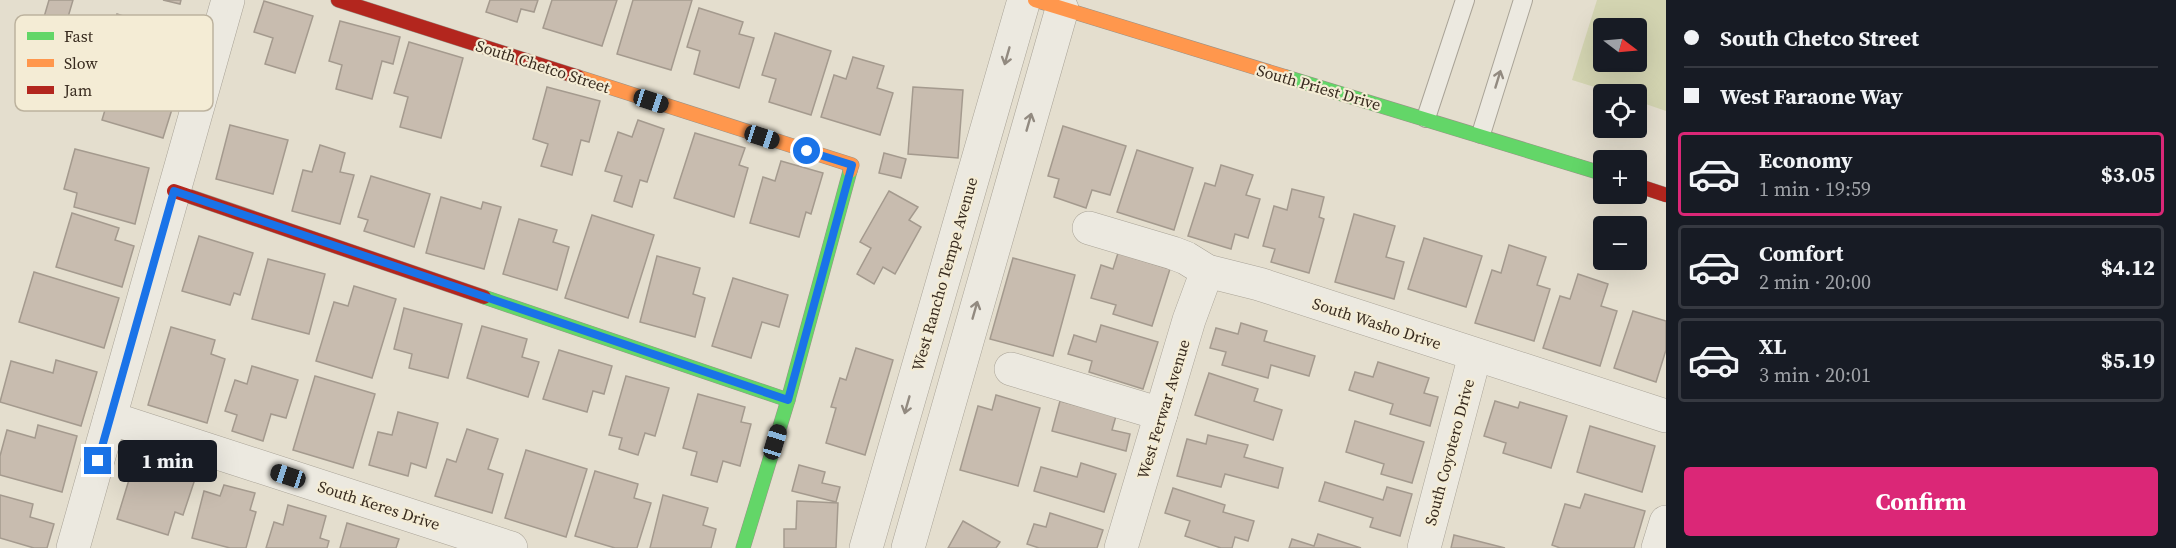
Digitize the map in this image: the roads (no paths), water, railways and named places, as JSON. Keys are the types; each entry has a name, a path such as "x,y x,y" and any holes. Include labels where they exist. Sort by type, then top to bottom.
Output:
{"street":[{"path":"213,53 228,0"},
{"name":"South Chetco Street","path":"338,0 852,165 788,400"},
{"name":"West Rancho Tempe Avenue","path":"866,548 1023,0"},
{"path":"908,548 1014,173 1048,4"},
{"name":"South Priest Drive","path":"1048,4 1165,42 1481,134 1593,170"},
{"path":"73,548 197,111"},
{"path":"975,162 1014,173"},
{"path":"1647,189 1666,195"},
{"path":"174,191 788,400 743,548"},
{"name":"South Washo Drive","path":"1089,228 1173,253 1207,271 1259,284 1666,416"},
{"name":"West Ferwar Avenue","path":"1121,548 1207,271"},
{"path":"928,329 966,340"},
{"name":"South Coyotero Drive","path":"1424,548 1475,355"},
{"path":"1011,369 1161,414"},
{"name":"South Keres Drive","path":"110,418 511,548"},
{"path":"883,489 921,500"},
{"path":"1658,548 1666,522"}],"lane":[{"path":"1426,118 1465,0"},
{"path":"1481,134 1522,0"}]}
